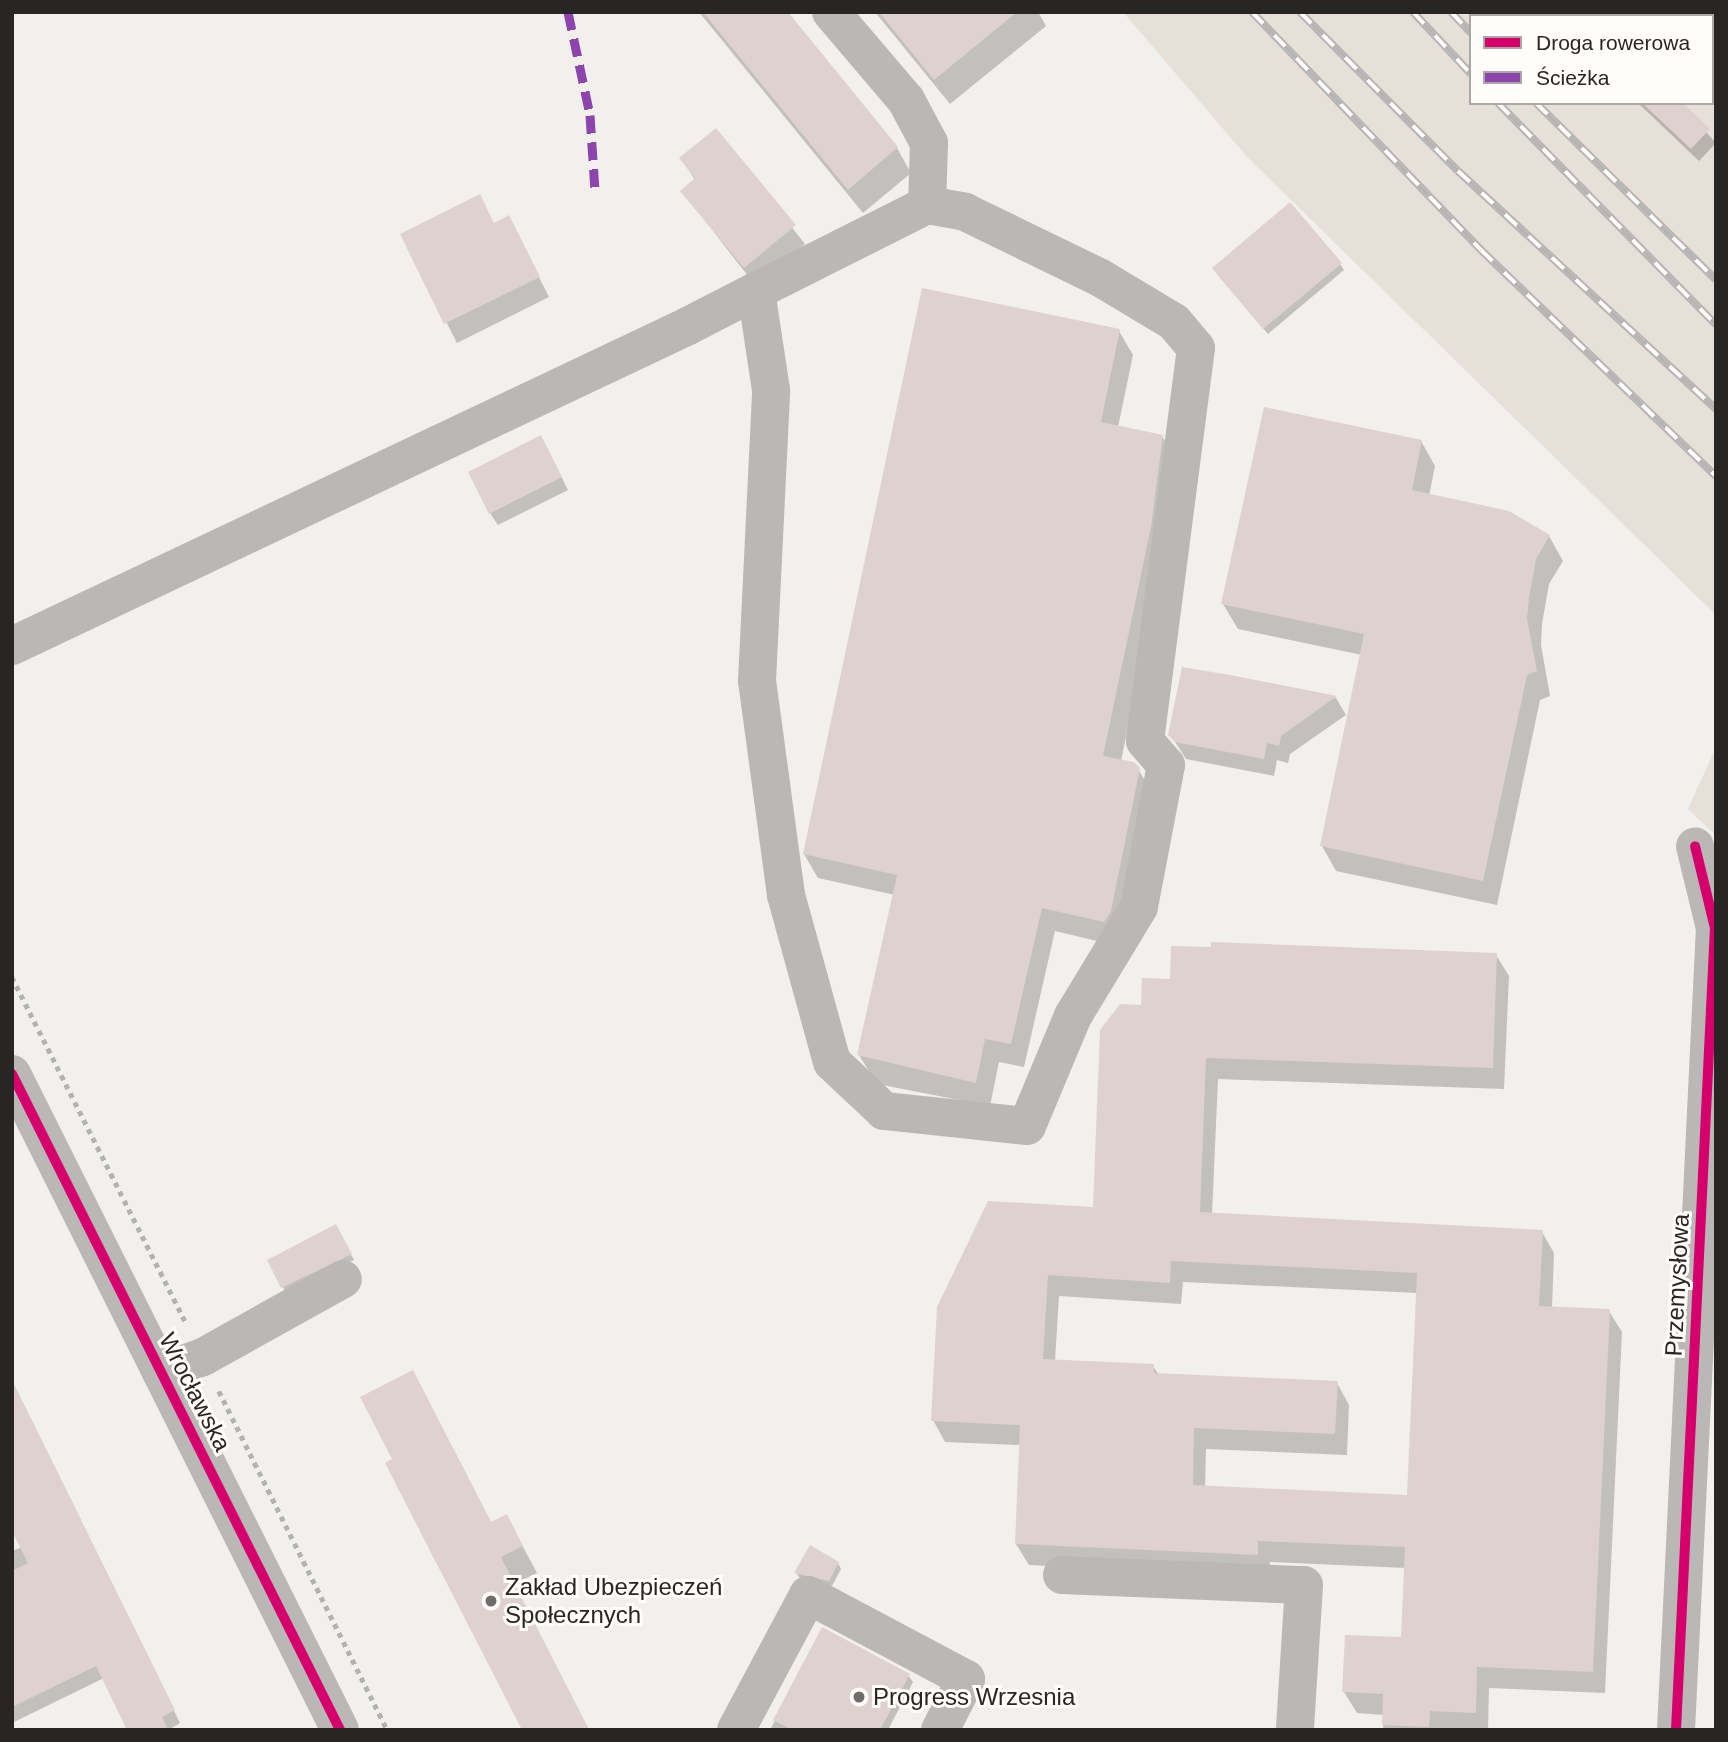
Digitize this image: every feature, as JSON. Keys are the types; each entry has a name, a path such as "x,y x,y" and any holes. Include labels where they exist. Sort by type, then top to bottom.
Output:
{"street":[{"path":"831,12 906,100 929,143 927,205"},
{"path":"12,646 756,291 927,205 965,212 1099,277 1174,322 1196,348 1160,601 1145,740 1166,765 1139,907 1073,1016 1027,1126 884,1111 832,1062 786,895 757,681 771,390 756,291"},
{"name":"Przemysłowa","path":"1676,1730 1715,928 1695,846"},
{"name":"Wrocławska","path":"12,1074 340,1730"},
{"path":"161,1371 203,1357 343,1279"},
{"path":"1062,1575 1304,1585 1295,1730"},
{"path":"736,1730 808,1595 966,1679 940,1730"}],"shaded area":[{"path":"1123,12 1716,12 1716,615 1248,158"},
{"path":"1716,747 1716,836 1688,809"}],"building":[{"path":"703,12 788,12 898,147 848,190"},
{"path":"879,12 1017,12 934,80"},
{"path":"1644,105 1685,105 1710,129 1691,149"},
{"path":"716,128 796,225 744,268 680,191 695,178 679,158"},
{"path":"480,194 494,223 509,215 540,277 444,324 400,234"},
{"path":"1290,202 1342,263 1263,329 1212,268"},
{"path":"922,288 1120,329 1101,422 1163,435 1151,527 1103,756 1134,762 1140,768 1111,911 1104,922 1042,908 1011,1044 985,1039 976,1083 857,1055 897,875 803,854"},
{"path":"1264,407 1422,440 1412,490 1509,511 1550,535 1536,559 1529,598 1527,619 1537,671 1527,675 1483,881 1320,846 1364,634 1221,604"},
{"path":"541,435 562,477 489,514 468,472"},
{"path":"1182,667 1337,696 1281,736 1279,746 1267,743 1264,759 1175,742 1168,735"},
{"path":"1211,942 1497,953 1493,1068 1206,1058 1200,1212 1543,1230 1539,1306 1610,1309 1593,1672 1477,1667 1476,1713 1430,1711 1429,1727 1382,1725 1383,1694 1342,1692 1345,1635 1401,1637 1405,1547 1258,1541 1258,1555 1015,1544 1020,1425 931,1421 937,1307 988,1201 1093,1207 1100,1030 1120,1004 1141,1005 1142,978 1170,979 1171,946 1211,947","holes":["1171,1261 1417,1273 1407,1495 1193,1485 1194,1428 1335,1434 1338,1381 1154,1373 1154,1364 1043,1359 1048,1275 1170,1283"]},
{"path":"336,1224 352,1254 281,1288 267,1260"},
{"path":"413,1370 491,1522 507,1514 523,1546 501,1557 589,1730 522,1730 385,1463 392,1459 360,1397"},
{"path":"12,1380 175,1710 162,1717 168,1730 127,1730 96,1666 12,1707 12,1571 28,1563 12,1531"},
{"path":"810,1545 839,1562 829,1581 794,1573"},
{"name":"Progress Wrzesnia","path":"822,1627 910,1674 880,1730 792,1730 773,1720"}],"railway":[{"path":"1252,12 1481,250 1716,476"},
{"path":"1300,12 1458,171 1716,409"},
{"path":"1413,12 1469,72"},
{"path":"1451,12 1469,31"},
{"path":"1500,105 1716,325"},
{"path":"1538,105 1716,280"}],"marked path":[{"path":"568,12 590,115 595,191"}],"cycle path":[{"path":"1676,1730 1715,928 1695,846"},
{"path":"12,1074 340,1730"}],"place":[{"name":"Zakład Ubezpieczeń Społecznych","path":"491,1601"},
{"name":"Progress Wrzesnia","path":"859,1697"}]}
